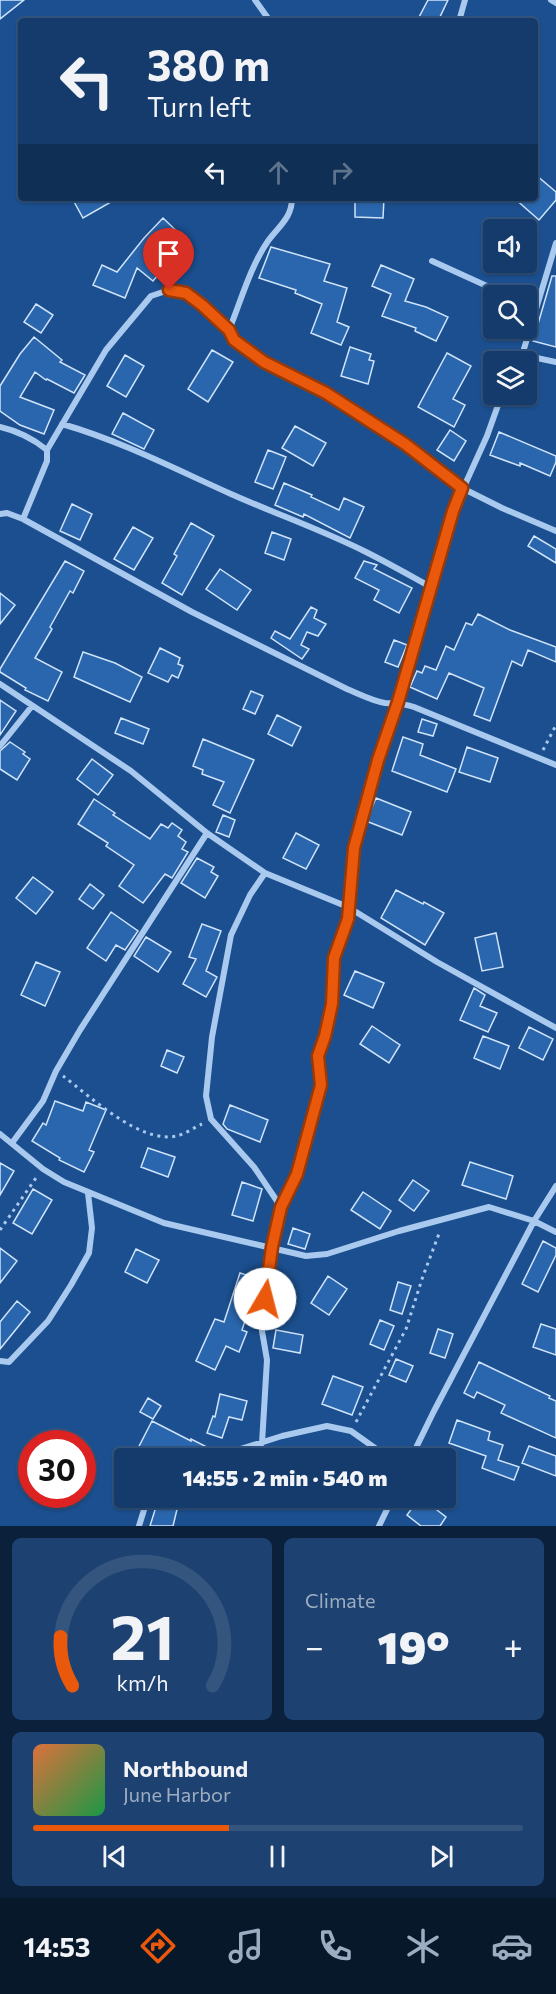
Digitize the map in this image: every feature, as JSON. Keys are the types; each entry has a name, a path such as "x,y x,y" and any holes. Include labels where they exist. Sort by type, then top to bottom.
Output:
{"street":[{"path":"255,0 268,18"},
{"path":"460,18 465,0"},
{"path":"551,0 556,3"},
{"path":"229,330 254,269 268,241 283,225 292,209 292,201"},
{"path":"537,301 556,243"},
{"path":"432,261 485,285"},
{"path":"23,519 47,461 47,450 106,350 151,296 169,290 186,293 229,330 234,340 264,362 326,393 405,444 462,488 556,531"},
{"path":"537,360 556,362"},
{"path":"262,1443 267,1360 262,1331 272,1247 281,1207 297,1174 321,1085 318,1056 332,1004 334,958 348,919 354,848 453,511 487,436 498,405"},
{"path":"62,424 92,433 147,455 233,495 367,552 431,587"},
{"path":"0,427 17,431 47,450"},
{"path":"0,514 7,513 23,519 192,612 347,689 373,700 386,703 398,702 556,765"},
{"path":"0,684 131,771 207,833 265,873 348,907 437,962 556,1028"},
{"path":"0,746 32,706"},
{"path":"12,1143 43,1101 56,1071 80,1030 207,833"},
{"path":"265,873 250,896 231,935 207,1071 206,1096 211,1119 254,1167 281,1207"},
{"path":"0,1134 43,1169 88,1193 164,1223 306,1256 327,1254 399,1231 489,1208 534,1221 556,1232"},
{"path":"416,1448 534,1221 556,1186"},
{"path":"0,1361 9,1362 48,1321 89,1253 92,1228 88,1193"},
{"path":"245,1448 282,1436 327,1426 351,1431 375,1448"},
{"path":"139,1526 145,1508"},
{"path":"387,1526 381,1523 388,1508"}],"path":[{"path":"539,757 556,725"},
{"path":"56,1071 126,1123 144,1133 160,1137 178,1136 211,1119"},
{"path":"0,1230 43,1169"},
{"path":"351,1431 406,1329 444,1221"}],"building":[{"path":"0,0 24,0 0,19"},
{"path":"428,0 448,0 439,18 419,18"},
{"path":"538,177 556,192 556,200 539,220 517,201 538,201"},
{"path":"74,201 113,201 83,218"},
{"path":"355,201 384,201 383,218 355,217"},
{"path":"163,218 187,241 153,281 137,268 125,298 93,285 102,265 117,272"},
{"path":"271,247 330,264 324,281 347,288 337,322 349,327 341,345 311,333 322,304 295,293 296,290 259,278"},
{"path":"381,265 414,279 405,301 448,317 436,341 415,331 416,328 382,316 391,294 372,286"},
{"path":"552,276 556,276 556,347 533,341 537,339 537,327"},
{"path":"36,304 53,315 41,333 24,322"},
{"path":"34,337 62,360 60,362 85,375 74,393 46,380 35,372 20,397 54,410 44,434 20,425 0,411 0,386 20,354"},
{"path":"350,347 371,354 369,360 374,361 368,384 341,376"},
{"path":"212,350 233,362 208,402 188,389"},
{"path":"447,353 471,366 453,399 465,405 454,427 418,407"},
{"path":"125,355 144,366 126,397 107,386"},
{"path":"123,413 154,430 144,449 112,434"},
{"path":"295,426 326,443 313,466 282,448"},
{"path":"450,430 466,441 454,461 437,450"},
{"path":"499,432 556,456 550,476 520,463 520,466 490,455"},
{"path":"268,450 286,457 273,489 255,482"},
{"path":"284,483 339,510 344,498 364,507 350,538 304,514 303,517 275,505"},
{"path":"72,504 92,514 80,540 60,531"},
{"path":"191,523 214,536 182,595 162,583 177,556 174,554"},
{"path":"133,527 153,538 134,570 114,559"},
{"path":"272,532 291,539 284,560 265,553"},
{"path":"534,536 556,549 556,563 528,546"},
{"path":"65,561 84,571 73,593 70,591 35,658 62,672 48,701 25,690 26,688 0,672 0,669"},
{"path":"364,561 377,565 374,569 412,588 399,613 374,600 379,590 355,578"},
{"path":"220,569 251,590 237,610 206,589"},
{"path":"0,593 15,605 0,624"},
{"path":"311,607 317,610 314,618 326,624 318,636 307,632 301,645 309,649 302,659 271,638 275,631 290,639"},
{"path":"478,614 510,630 556,647 556,662 528,650 522,666 512,661 490,721 474,715 484,688 449,673 437,699 410,687 417,671 422,673 425,666 436,670 446,646 454,650 466,623 472,625"},
{"path":"394,640 407,645 398,667 385,662"},
{"path":"160,648 180,658 178,664 183,666 178,678 172,675 168,682 148,673"},
{"path":"83,652 115,663 142,677 130,702 74,677"},
{"path":"251,691 263,696 255,714 243,709"},
{"path":"0,700 16,711 0,735"},
{"path":"277,715 301,727 292,746 268,734"},
{"path":"121,718 149,729 143,744 115,733"},
{"path":"422,719 437,724 433,736 418,732"},
{"path":"403,737 423,744 420,755 456,769 447,792 392,771"},
{"path":"203,739 254,760 230,813 213,805 224,782 202,774 203,770 193,766"},
{"path":"10,742 25,752 23,754 30,759 17,780 0,769 0,751"},
{"path":"467,747 498,758 490,782 459,772"},
{"path":"92,759 113,775 98,795 77,779"},
{"path":"376,798 411,812 402,835 366,821"},
{"path":"94,799 115,813 113,815 150,839 161,824 168,828 172,823 182,830 178,836 186,842 182,849 188,852 172,878 165,874 143,903 119,886 134,865 106,846 108,843 78,824"},
{"path":"223,815 235,820 229,837 216,832"},
{"path":"296,833 319,845 306,869 283,858"},
{"path":"197,858 214,867 211,872 218,876 205,898 181,883"},
{"path":"33,877 53,892 36,914 16,898"},
{"path":"90,884 104,895 93,909 79,899"},
{"path":"396,890 444,913 425,945 381,918"},
{"path":"111,912 138,931 125,950 116,945 106,961 87,948"},
{"path":"202,924 221,931 206,971 217,977 206,997 183,984 196,959 189,957"},
{"path":"496,933 503,967 482,971 475,938"},
{"path":"146,937 171,952 158,972 134,956"},
{"path":"36,962 60,972 45,1006 21,995"},
{"path":"355,971 384,983 373,1008 344,995"},
{"path":"474,988 485,995 480,1006 497,1013 488,1032 460,1020"},
{"path":"372,1026 400,1045 389,1063 360,1044"},
{"path":"529,1027 553,1039 543,1060 519,1048"},
{"path":"483,1036 509,1046 500,1069 474,1058"},
{"path":"167,1050 184,1057 177,1073 161,1066"},
{"path":"55,1101 83,1111 86,1102 106,1110 89,1150 94,1152 84,1172 59,1160 60,1158 32,1141 43,1123 46,1125"},
{"path":"230,1105 268,1120 260,1142 227,1129 223,1124"},
{"path":"148,1148 175,1157 168,1177 141,1167"},
{"path":"470,1162 513,1176 506,1199 462,1185"},
{"path":"0,1163 14,1171 0,1195"},
{"path":"413,1180 429,1191 414,1211 399,1200"},
{"path":"242,1182 262,1189 253,1221 232,1215"},
{"path":"33,1189 52,1200 32,1234 13,1223"},
{"path":"363,1192 391,1211 380,1229 351,1210"},
{"path":"293,1228 310,1234 305,1249 288,1244"},
{"path":"543,1241 556,1248 556,1255 538,1292 522,1284"},
{"path":"0,1248 17,1261 0,1283"},
{"path":"136,1249 159,1260 147,1283 125,1272"},
{"path":"240,1273 259,1279 242,1330 247,1332 239,1352 226,1346 215,1370 196,1361 215,1319 224,1322"},
{"path":"328,1276 347,1289 329,1315 311,1303"},
{"path":"398,1282 411,1286 402,1314 390,1310"},
{"path":"17,1301 30,1312 0,1349 0,1322"},
{"path":"380,1320 394,1326 384,1350 370,1344"},
{"path":"541,1324 556,1329 556,1355 533,1347"},
{"path":"438,1329 453,1334 445,1358 430,1353"},
{"path":"276,1330 303,1335 300,1353 273,1348"},
{"path":"396,1359 413,1366 406,1382 389,1375"},
{"path":"479,1362 556,1401 556,1438 501,1413 505,1405 477,1392 474,1398 464,1393"},
{"path":"333,1376 363,1387 352,1415 322,1404"},
{"path":"220,1394 247,1401 242,1420 229,1417 222,1438 207,1433 213,1416 215,1417"},
{"path":"148,1398 161,1406 153,1419 140,1412"},
{"path":"457,1420 490,1432 488,1440 503,1445 498,1460 519,1467 514,1480 482,1468 486,1456 449,1443"},
{"path":"152,1421 207,1447 207,1448 138,1448"},
{"path":"529,1446 556,1456 556,1476 522,1463"},
{"path":"156,1508 177,1508 173,1526 150,1526"},
{"path":"412,1508 434,1508 446,1517 440,1526 421,1526 407,1515"}],"route":[{"path":"169,290 186,293 229,330 234,340 264,362 326,393 405,444 462,488 453,511 398,702 378,760 354,848 348,919 334,958 335,980 332,1004 318,1056 321,1085 297,1174 281,1207 272,1247 265,1299"}]}
